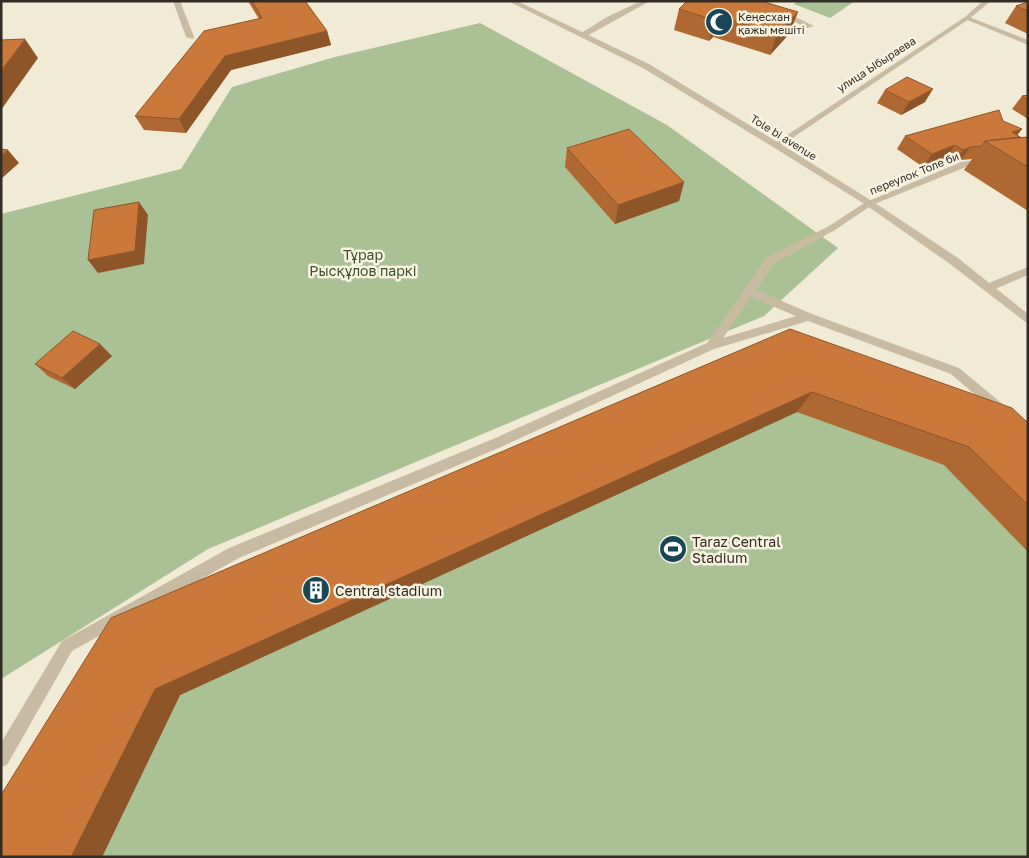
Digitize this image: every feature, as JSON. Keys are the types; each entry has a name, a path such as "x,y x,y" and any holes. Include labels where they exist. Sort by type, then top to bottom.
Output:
{"street":[{"path":"176,1 190,37"},
{"name":"Tole bi avenue","path":"511,1 646,66 776,145 954,261 1028,320"},
{"path":"582,35 610,18 647,1"},
{"path":"756,1 810,26"},
{"name":"улица Ыбыраева","path":"776,145 967,18 988,1"},
{"path":"967,18 1028,43"},
{"name":"переулок Толе би","path":"711,346 751,292 771,260 832,228 869,204 964,164 991,161"},
{"path":"988,288 1028,271"},
{"path":"751,292 808,317 955,371 1028,433"},
{"path":"1,759 67,646 234,553 497,443 711,346 808,317"}],"green space":[{"path":"797,1 855,1 830,18 794,4"},
{"name":"Тұрар Рысқұлов паркі","path":"480,23 667,125 838,248 764,316 208,549 1,679 1,214 181,169 232,87 335,57"},
{"name":"Taraz Central Stadium","path":"776,351 1028,470 1028,857 2,857 137,628"}],"building":[{"path":"252,1 305,1 327,31 225,56 179,119 135,116 204,31 262,18"},
{"path":"687,1 761,1 798,12 777,34 718,16 714,20 679,9"},
{"path":"1028,2 1028,11 1016,6"},
{"path":"25,39 1,71 1,40"},
{"path":"907,77 933,89 909,102 885,90"},
{"path":"999,110 1003,121 1022,129 1012,132 1020,137 985,141 982,146 963,150 955,145 932,154 905,136"},
{"path":"629,129 684,182 618,205 567,148"},
{"path":"1028,137 1028,167 985,141"},
{"path":"1,149 8,150 1,156"},
{"path":"139,202 135,251 88,260 94,210"},
{"name":"Central stadium","path":"790,329 1012,408 1028,423 1028,505 969,447 812,392 155,689 71,857 1,857 1,795 111,618"},
{"path":"73,331 100,344 62,378 35,364"}],"place":[{"name":"Кеңесхан қажы мешіті","path":"719,22"},
{"name":"Taraz Central Stadium","path":"673,549"},
{"name":"Central stadium","path":"316,590"}]}
